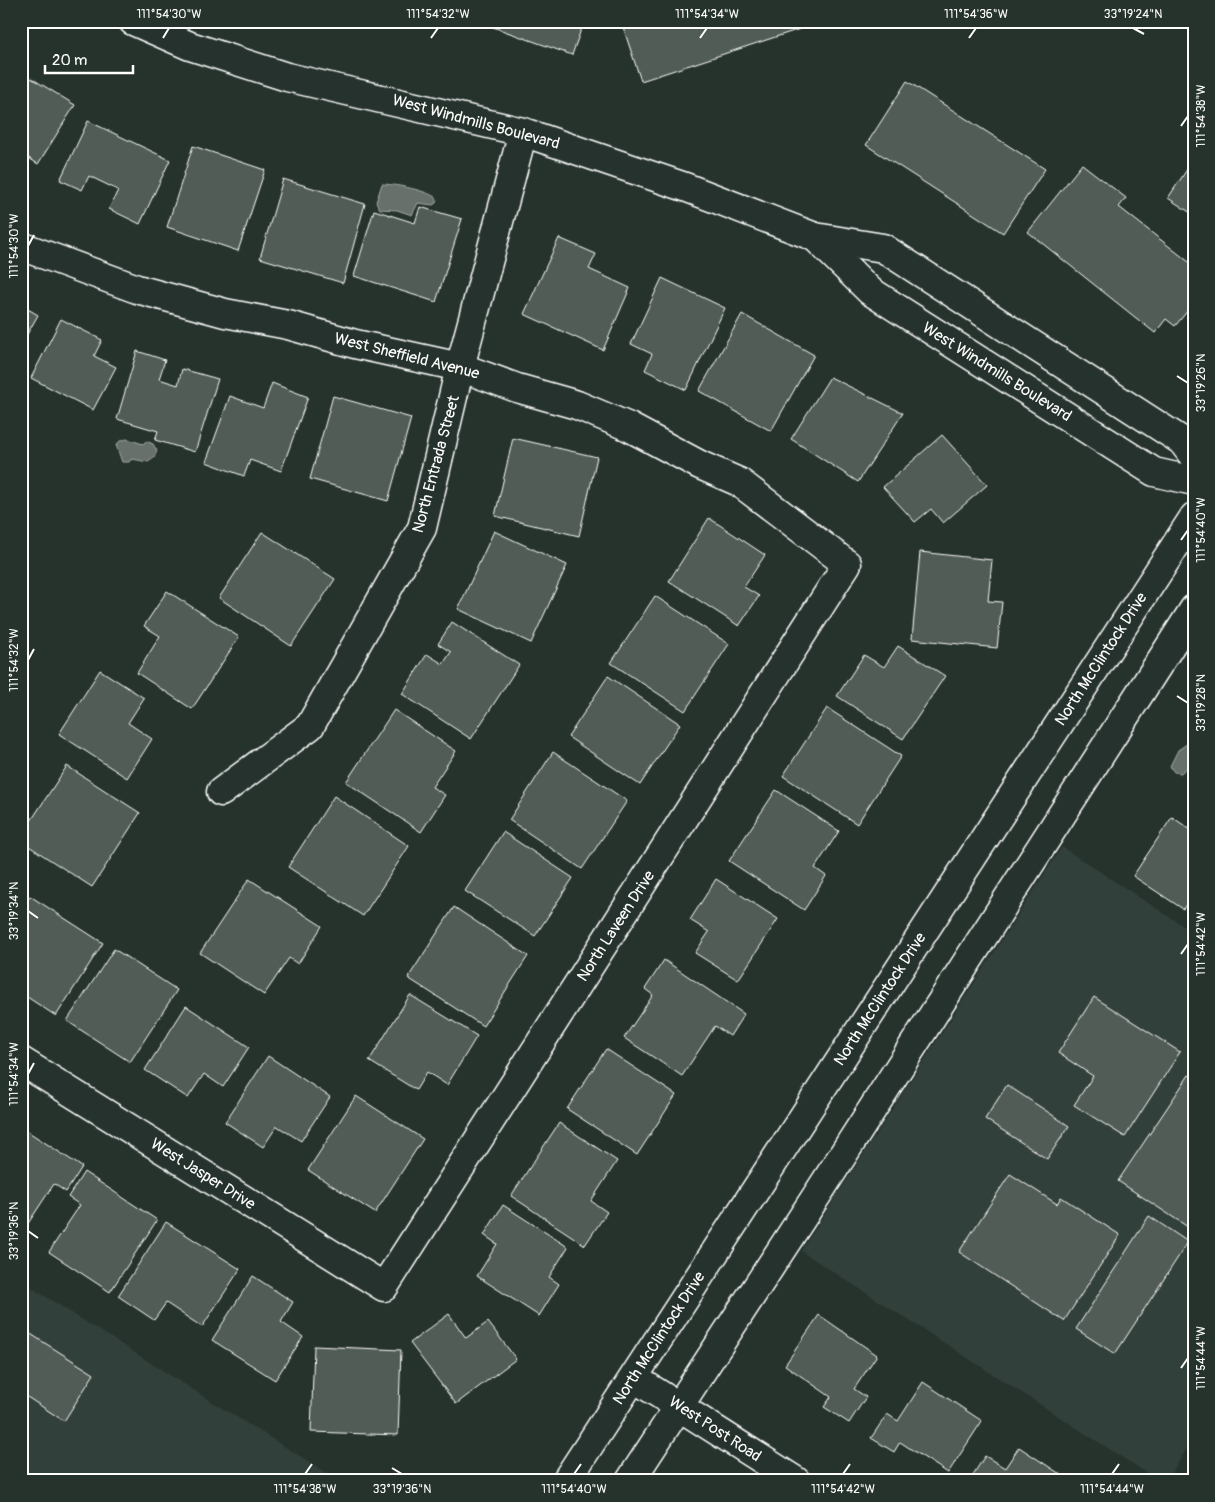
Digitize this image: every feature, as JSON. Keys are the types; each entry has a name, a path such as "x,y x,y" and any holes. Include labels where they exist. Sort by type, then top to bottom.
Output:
{"street":[{"name":"West Windmills Boulevard","path":"133,21 190,46 287,77 523,132 685,187 815,237 883,248 1182,441 1194,457"},
{"name":"North Entrada Street","path":"221,792 310,726 422,528 460,367 523,132"},
{"name":"West Windmills Boulevard","path":"815,237 870,291 1154,472 1194,480"},
{"name":"West Sheffield Avenue","path":"21,246 137,290 225,313 288,325 355,344 460,367 517,388 577,406 620,423 700,465 739,482 847,564"},
{"name":"North McClintock Drive","path":"566,1481 1194,517"},
{"name":"North Laveen Drive","path":"384,1287 847,564"},
{"path":"630,1481 819,1192 1194,609"},
{"name":"West Jasper Drive","path":"21,1061 384,1287"},
{"name":"West Post Road","path":"634,1378 796,1481"}],"shaded area":[{"path":"382,184 395,185 428,193 437,199 436,203 433,205 418,203 412,215 397,210 380,209 376,202"},
{"path":"127,439 143,444 146,441 153,444 157,451 154,458 148,462 132,459 129,462 122,462 116,445 120,441"},
{"path":"1194,739 1194,761 1181,773 1174,772 1170,766 1178,750"},
{"path":"1062,847 1194,933 1194,1438 1166,1481 1159,1481 801,1251"},
{"path":"21,1281 214,1403 340,1481 21,1481"}],"building":[{"path":"476,21 584,21 572,55"},
{"path":"621,21 801,21 803,28 641,81"},
{"path":"31,78 75,105 38,164 21,153 21,88 24,89"},
{"path":"907,81 1045,169 1003,233 866,145"},
{"path":"88,121 170,160 140,224 109,209 118,190 89,176 82,190 60,180"},
{"path":"193,146 265,170 238,251 167,227"},
{"path":"1194,159 1194,215 1168,198"},
{"path":"1082,164 1126,198 1119,207 1194,266 1194,303 1175,326 1166,319 1155,333 1028,232"},
{"path":"283,179 365,204 343,283 260,258"},
{"path":"420,207 462,219 436,302 354,276 374,210 415,223"},
{"path":"559,238 596,254 589,269 630,288 603,350 524,314"},
{"path":"662,278 725,308 686,390 645,370 652,354 631,344"},
{"path":"21,305 38,315 21,345"},
{"path":"742,314 814,355 771,431 699,391"},
{"path":"61,319 102,340 94,356 116,367 93,410 31,378"},
{"path":"137,351 165,360 159,379 178,385 182,369 218,379 195,452 155,440 158,431 117,419"},
{"path":"830,377 903,413 858,482 791,439"},
{"path":"272,383 308,397 281,471 250,460 244,476 206,462 230,396 263,408"},
{"path":"333,396 411,418 388,501 310,479"},
{"path":"942,435 987,485 943,523 931,509 915,522 883,487"},
{"path":"513,438 597,457 579,536 495,516"},
{"path":"709,518 765,555 744,587 759,596 739,626 669,581"},
{"path":"494,531 567,565 531,643 458,609"},
{"path":"262,532 335,579 291,646 219,598"},
{"path":"920,552 992,560 988,601 1002,602 997,648 912,639"},
{"path":"167,591 239,637 192,709 137,673 160,636 144,626"},
{"path":"655,596 729,644 685,711 611,663"},
{"path":"452,622 519,665 471,739 402,694 427,654 443,664 451,652 438,644"},
{"path":"898,646 945,676 903,739 837,696 864,655 884,667"},
{"path":"100,670 144,698 128,723 152,739 127,778 59,734"},
{"path":"608,676 680,724 640,785 568,737"},
{"path":"827,708 901,756 857,824 783,776"},
{"path":"394,710 456,751 432,787 445,795 421,832 346,782"},
{"path":"553,752 627,801 582,869 509,820"},
{"path":"67,766 140,813 92,887 21,841 21,836"},
{"path":"776,790 839,831 815,868 826,876 804,910 729,861"},
{"path":"334,796 409,846 363,916 288,867"},
{"path":"1172,817 1194,832 1194,893 1183,909 1133,876"},
{"path":"503,832 573,878 535,936 465,891"},
{"path":"249,879 322,926 298,964 289,958 264,995 200,953"},
{"path":"716,879 778,919 738,980 695,953 709,932 690,920"},
{"path":"30,896 103,943 56,1016 21,993 21,910"},
{"path":"454,907 528,956 483,1026 408,978"},
{"path":"114,949 177,990 130,1062 67,1021"},
{"path":"664,960 744,1014 730,1036 715,1026 682,1076 624,1038 653,995 645,989"},
{"path":"410,995 477,1036 447,1085 427,1072 416,1090 369,1061"},
{"path":"1094,997 1180,1052 1125,1137 1074,1105 1093,1076 1058,1053"},
{"path":"186,1006 249,1047 223,1087 204,1074 188,1098 145,1070"},
{"path":"606,1049 676,1095 637,1155 567,1109"},
{"path":"268,1056 330,1097 301,1141 277,1126 263,1147 225,1122"},
{"path":"1189,1075 1194,1078 1194,1231 1118,1181"},
{"path":"1007,1085 1069,1126 1047,1159 985,1119"},
{"path":"356,1096 423,1139 375,1213 308,1170"},
{"path":"559,1123 617,1161 591,1201 607,1212 585,1245 511,1196"},
{"path":"21,1127 82,1167 66,1192 54,1184 23,1231 21,1230"},
{"path":"84,1172 157,1220 110,1292 49,1252 80,1205 68,1197"},
{"path":"1010,1174 1057,1204 1061,1197 1120,1235 1064,1321 959,1252"},
{"path":"503,1205 568,1247 549,1277 559,1284 539,1316 477,1276 497,1244 484,1235"},
{"path":"1149,1216 1188,1242 1115,1354 1076,1329"},
{"path":"166,1222 240,1269 202,1327 166,1303 154,1320 118,1296"},
{"path":"253,1276 293,1302 281,1322 303,1337 275,1380 212,1340"},
{"path":"449,1314 466,1338 488,1322 516,1359 456,1404 410,1343"},
{"path":"819,1315 877,1355 854,1389 866,1397 849,1423 824,1407 831,1397 785,1365"},
{"path":"21,1328 94,1374 64,1421 21,1393"},
{"path":"314,1346 401,1350 398,1435 311,1432"},
{"path":"923,1382 982,1421 948,1473 900,1442 894,1452 871,1438 887,1414 898,1421"},
{"path":"1019,1447 1060,1474 1056,1481 969,1481 985,1456 1005,1468"}]}
